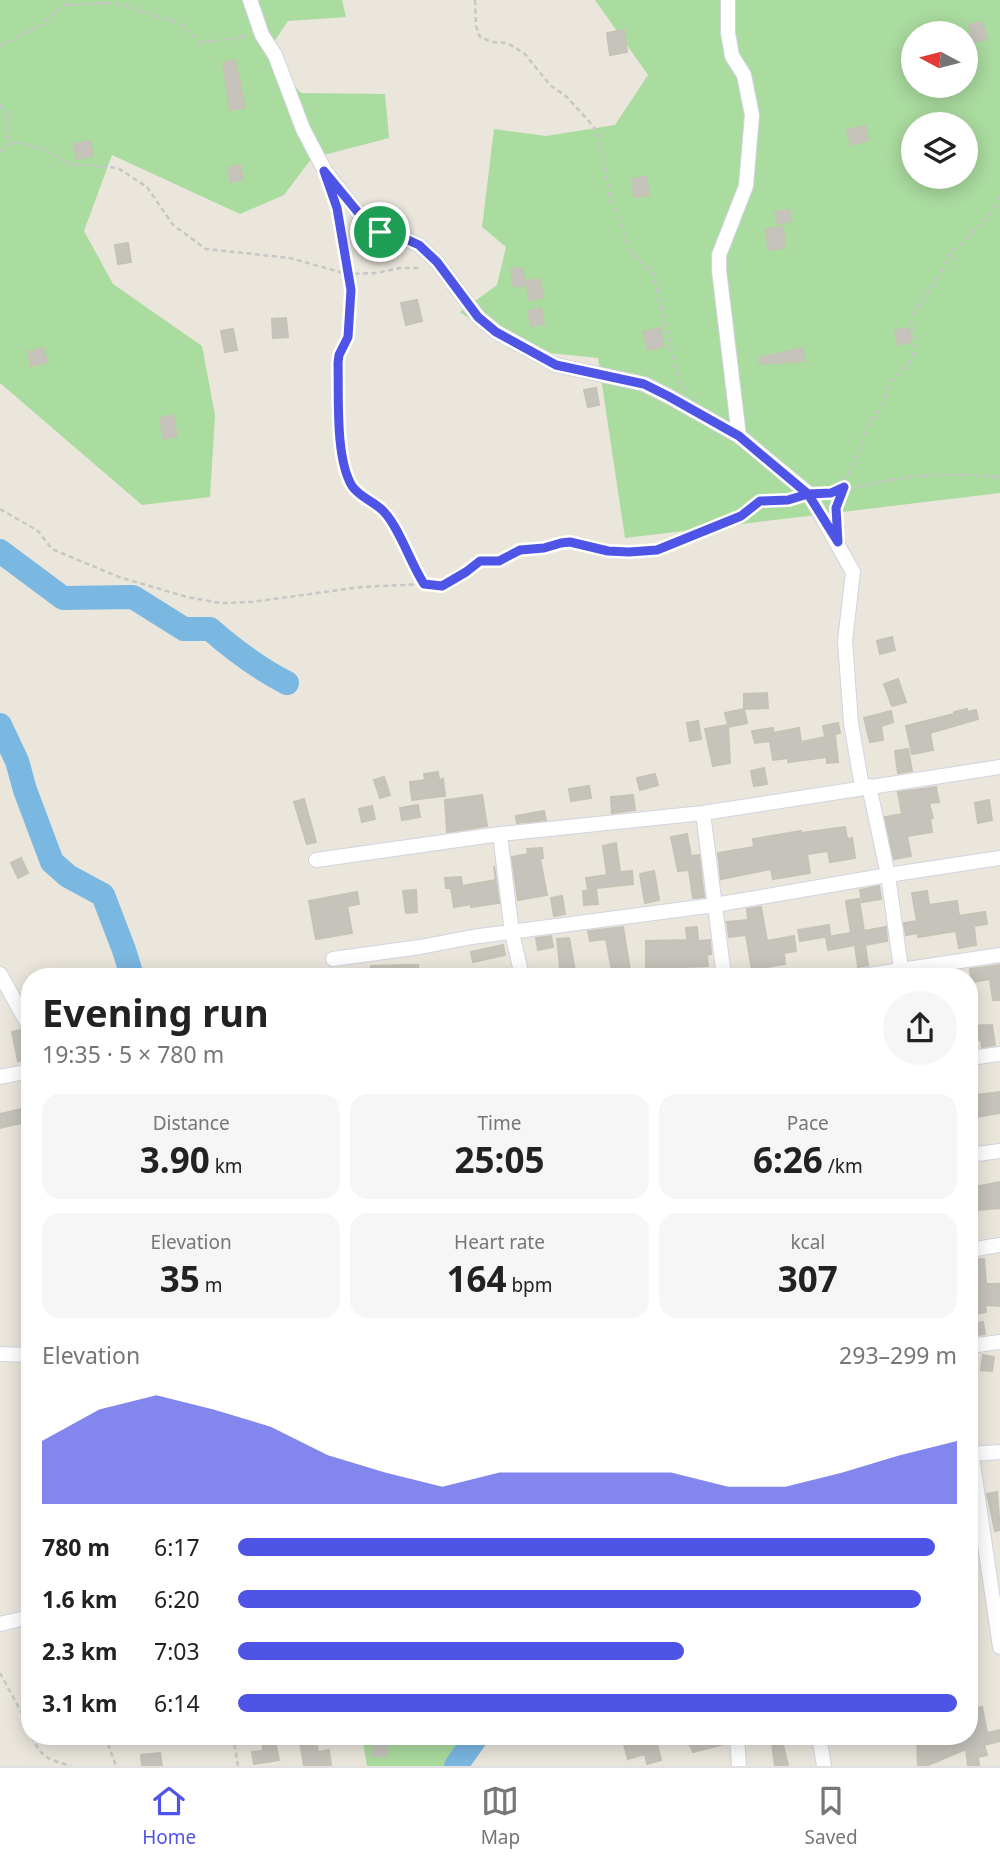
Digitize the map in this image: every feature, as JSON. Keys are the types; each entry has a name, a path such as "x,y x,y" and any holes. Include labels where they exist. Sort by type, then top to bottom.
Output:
{"street":[{"path":"250,0 262,35 275,55 303,129 324,171 361,216 380,232 395,234 419,245 448,277 478,317 496,332 556,365 644,384 739,436 808,494 853,572 845,641 851,723 888,875 901,968"},
{"path":"728,0 728,33 732,56 744,75 752,115 746,186 719,255 739,436"},
{"path":"316,860 500,834 703,813 1000,767"},
{"path":"703,813 723,968"},
{"path":"500,834 512,933 520,968"},
{"path":"333,959 472,937 715,905 1000,858"},
{"path":"929,968 1000,955"},
{"path":"0,975 21,1012"},
{"path":"978,1057 1000,1054"},
{"path":"0,1077 21,1073"},
{"path":"978,1154 1000,1151"},
{"path":"978,1249 1000,1245"},
{"path":"978,1345 1000,1342"},
{"path":"0,1354 21,1355"},
{"path":"978,1451 1000,1452"},
{"path":"978,1503 1000,1647"},
{"path":"0,1624 21,1620"},
{"path":"738,1745 739,1766"},
{"path":"820,1745 824,1766"}],"path":[{"path":"475,0 476,26 480,37 492,42 507,43 524,53 550,85 567,97 595,128 603,154 610,199 629,250 653,272 678,377 686,393"},
{"path":"0,46 41,25 64,5 108,3 128,6 180,24 201,43 262,35"},
{"path":"0,105 10,118 6,134 11,142"},
{"path":"0,152 11,142 26,144 69,163 118,168 147,187 173,225 206,249 290,258 348,274 377,274 400,268 421,267 448,277"},
{"path":"837,519 836,508 844,487 890,383 914,357 915,341 911,323 913,313 938,278 949,256 985,221 1000,194"},
{"path":"337,208 351,290 348,337 338,363 339,432 343,456 351,485 358,494 387,514 411,564 424,584"},
{"path":"0,509 37,531 52,549 119,576 220,603 252,602 361,587 424,584 442,586 480,561 499,561 520,550 561,543 570,542 608,551 657,550 741,516 760,501 788,500 808,494 831,493 844,487 849,489 929,475 972,474 1000,478"},
{"path":"0,1673 21,1712"},
{"path":"36,1745 48,1759 71,1766"},
{"path":"108,1745 116,1766"},
{"path":"234,1745 238,1766"},
{"path":"48,1759 49,1766"}],"green space":[{"path":"0,0 342,0 346,17 288,21 265,55 301,93 385,94 389,138 312,158 284,195 240,214 112,155 84,231 113,284 202,346 215,415 210,497 142,505 0,383"},
{"path":"595,0 1000,0 1000,493 625,538 598,358 511,349 460,312 497,285 506,247 482,227 494,129 546,136 615,125 648,75"},
{"path":"364,1745 471,1745 456,1766 367,1766"}],"building":[{"path":"982,22 987,39 978,41 978,23"},
{"path":"624,30 627,52 610,55 607,33"},
{"path":"235,60 245,108 230,110 223,63"},
{"path":"865,126 868,140 851,145 847,130"},
{"path":"90,141 93,156 77,159 74,144"},
{"path":"240,165 243,179 231,182 228,168"},
{"path":"646,177 649,195 634,197 632,179"},
{"path":"789,210 791,221 778,224 775,212"},
{"path":"783,227 785,248 768,250 766,229"},
{"path":"128,243 131,262 118,264 115,245"},
{"path":"522,268 525,285 514,287 511,269"},
{"path":"540,279 543,297 529,300 526,281"},
{"path":"417,300 422,321 406,325 401,303"},
{"path":"541,308 544,324 531,326 528,311"},
{"path":"286,318 288,337 273,338 272,319"},
{"path":"660,328 664,346 648,350 643,332"},
{"path":"909,328 911,342 898,345 895,330"},
{"path":"233,329 237,350 225,352 221,331"},
{"path":"43,348 47,362 31,366 28,352"},
{"path":"803,348 804,361 760,364 759,358"},
{"path":"596,388 599,405 588,407 584,390"},
{"path":"173,415 177,436 164,439 160,418"},
{"path":"892,637 895,650 880,654 877,641"},
{"path":"898,679 906,702 892,706 884,684"},
{"path":"767,693 768,708 744,709 744,694"},
{"path":"744,709 747,723 728,727 730,763 713,766 705,729 728,725 725,713"},
{"path":"967,709 967,712 976,710 978,719 930,733 933,750 912,754 906,726"},
{"path":"891,711 893,722 881,726 883,740 870,742 864,718"},
{"path":"698,721 701,739 690,741 687,723"},
{"path":"838,723 840,733 825,736 823,726"},
{"path":"773,728 773,733 799,728 801,742 835,735 838,762 827,763 827,757 788,762 788,758 773,760 770,741 755,743 752,731"},
{"path":"908,749 912,771 898,773 895,751"},
{"path":"764,768 767,784 754,786 751,771"},
{"path":"438,772 439,780 443,779 445,796 412,800 410,782 425,780 424,774"},
{"path":"655,774 658,785 640,790 637,778"},
{"path":"384,777 390,795 380,798 374,780"},
{"path":"589,786 591,798 571,801 569,789"},
{"path":"936,787 939,802 929,803 933,818 930,818 932,832 907,836 911,856 894,859 885,817 902,814 898,792"},
{"path":"482,795 487,826 447,832 445,800"},
{"path":"633,795 635,810 612,813 611,797"},
{"path":"304,799 316,842 307,844 294,802"},
{"path":"989,800 992,820 978,823 975,803"},
{"path":"418,805 420,817 402,820 400,808"},
{"path":"372,806 375,819 362,822 359,809"},
{"path":"544,811 546,820 517,823 516,816"},
{"path":"845,827 847,839 852,838 855,858 830,862 828,851 807,854 810,873 773,879 771,869 721,879 718,853 754,847 753,839"},
{"path":"687,834 691,856 699,855 704,897 693,898 689,870 678,871 671,837"},
{"path":"616,843 620,872 632,871 633,884 588,889 586,878 607,875 603,846"},
{"path":"542,848 543,858 540,859 547,895 518,900 512,857 528,854 527,849"},
{"path":"21,858 28,873 18,878 11,863"},
{"path":"654,871 659,900 645,903 640,874"},
{"path":"461,877 462,886 496,880 499,903 454,907 451,888 446,888 445,878"},
{"path":"879,886 881,899 862,902 860,890"},
{"path":"596,889 598,904 584,905 583,891"},
{"path":"416,890 417,912 406,913 403,891"},
{"path":"927,891 929,905 957,901 959,916 985,912 987,924 974,926 976,945 959,948 956,931 918,937 918,933 906,935 904,923 917,921 912,893"},
{"path":"357,892 359,904 347,906 352,933 316,939 309,901"},
{"path":"562,896 565,914 554,916 551,898"},
{"path":"859,899 864,931 886,927 887,941 865,945 868,965 858,967 855,945 828,950 826,937 851,933 846,901"},
{"path":"761,907 767,941 794,936 796,951 784,953 785,964 752,968 746,935 729,937 727,922 748,920 747,909"},
{"path":"829,925 830,936 800,941 798,930"},
{"path":"623,927 630,968 611,968 606,939 590,941 588,931"},
{"path":"697,927 698,941 710,940 708,966 646,968 646,941 687,940 686,928"},
{"path":"551,936 553,947 538,950 536,938"},
{"path":"569,938 575,968 560,968 557,939"},
{"path":"503,945 505,955 473,962 471,952"},
{"path":"418,965 418,968 371,968"},
{"path":"1000,965 1000,1000 993,1000 990,979 978,981 978,968"},
{"path":"992,1025 995,1045 982,1047 981,1040 978,1040 978,1026"},
{"path":"21,1031 21,1060 18,1061 12,1032"},
{"path":"1000,1092 1000,1113 978,1117 978,1095"},
{"path":"21,1109 21,1123 0,1128 0,1114"},
{"path":"1000,1182 1000,1208 979,1210 978,1186"},
{"path":"978,1259 984,1259 986,1284 1000,1284 1000,1306 985,1305 986,1312 978,1313"},
{"path":"983,1322 985,1334 978,1335 978,1323"},
{"path":"983,1355 994,1357 992,1371 981,1370"},
{"path":"997,1492 1000,1530 995,1531 987,1494"},
{"path":"982,1707 987,1733 1000,1730 1000,1741 984,1745 987,1755 978,1757 979,1766 968,1766 966,1749 926,1766 918,1766 917,1745 978,1745 978,1708"},
{"path":"263,1745 276,1745 279,1760 254,1764 252,1752 263,1751"},
{"path":"300,1745 317,1745 318,1752 329,1750 331,1766 304,1766"},
{"path":"374,1745 388,1745 387,1756 373,1756"},
{"path":"624,1745 657,1745 661,1760 647,1764 645,1754 628,1759"},
{"path":"690,1745 720,1745 693,1752"},
{"path":"772,1745 783,1745 788,1765 775,1766"},
{"path":"160,1753 162,1766 142,1766 141,1755"}],"waterway":[{"path":"0,551 63,598 133,597 184,629 210,629 247,659 287,683"},
{"path":"0,725 17,761 52,862 68,876 103,895 130,968"},
{"path":"456,1766 471,1745"}],"route":[{"path":"380,232 361,216 324,171 337,208 351,290 348,337 341,348 338,363 339,432 343,456 351,485 358,494 387,514 411,564 424,584 442,586 480,561 499,561 520,550 561,543 570,542 608,551 657,550 741,516 760,501 788,500 808,494 838,542 836,508 844,487 831,493 808,494 739,436 668,396 644,384 556,365 496,332 478,317 437,262 419,245 395,234 380,232"}]}
